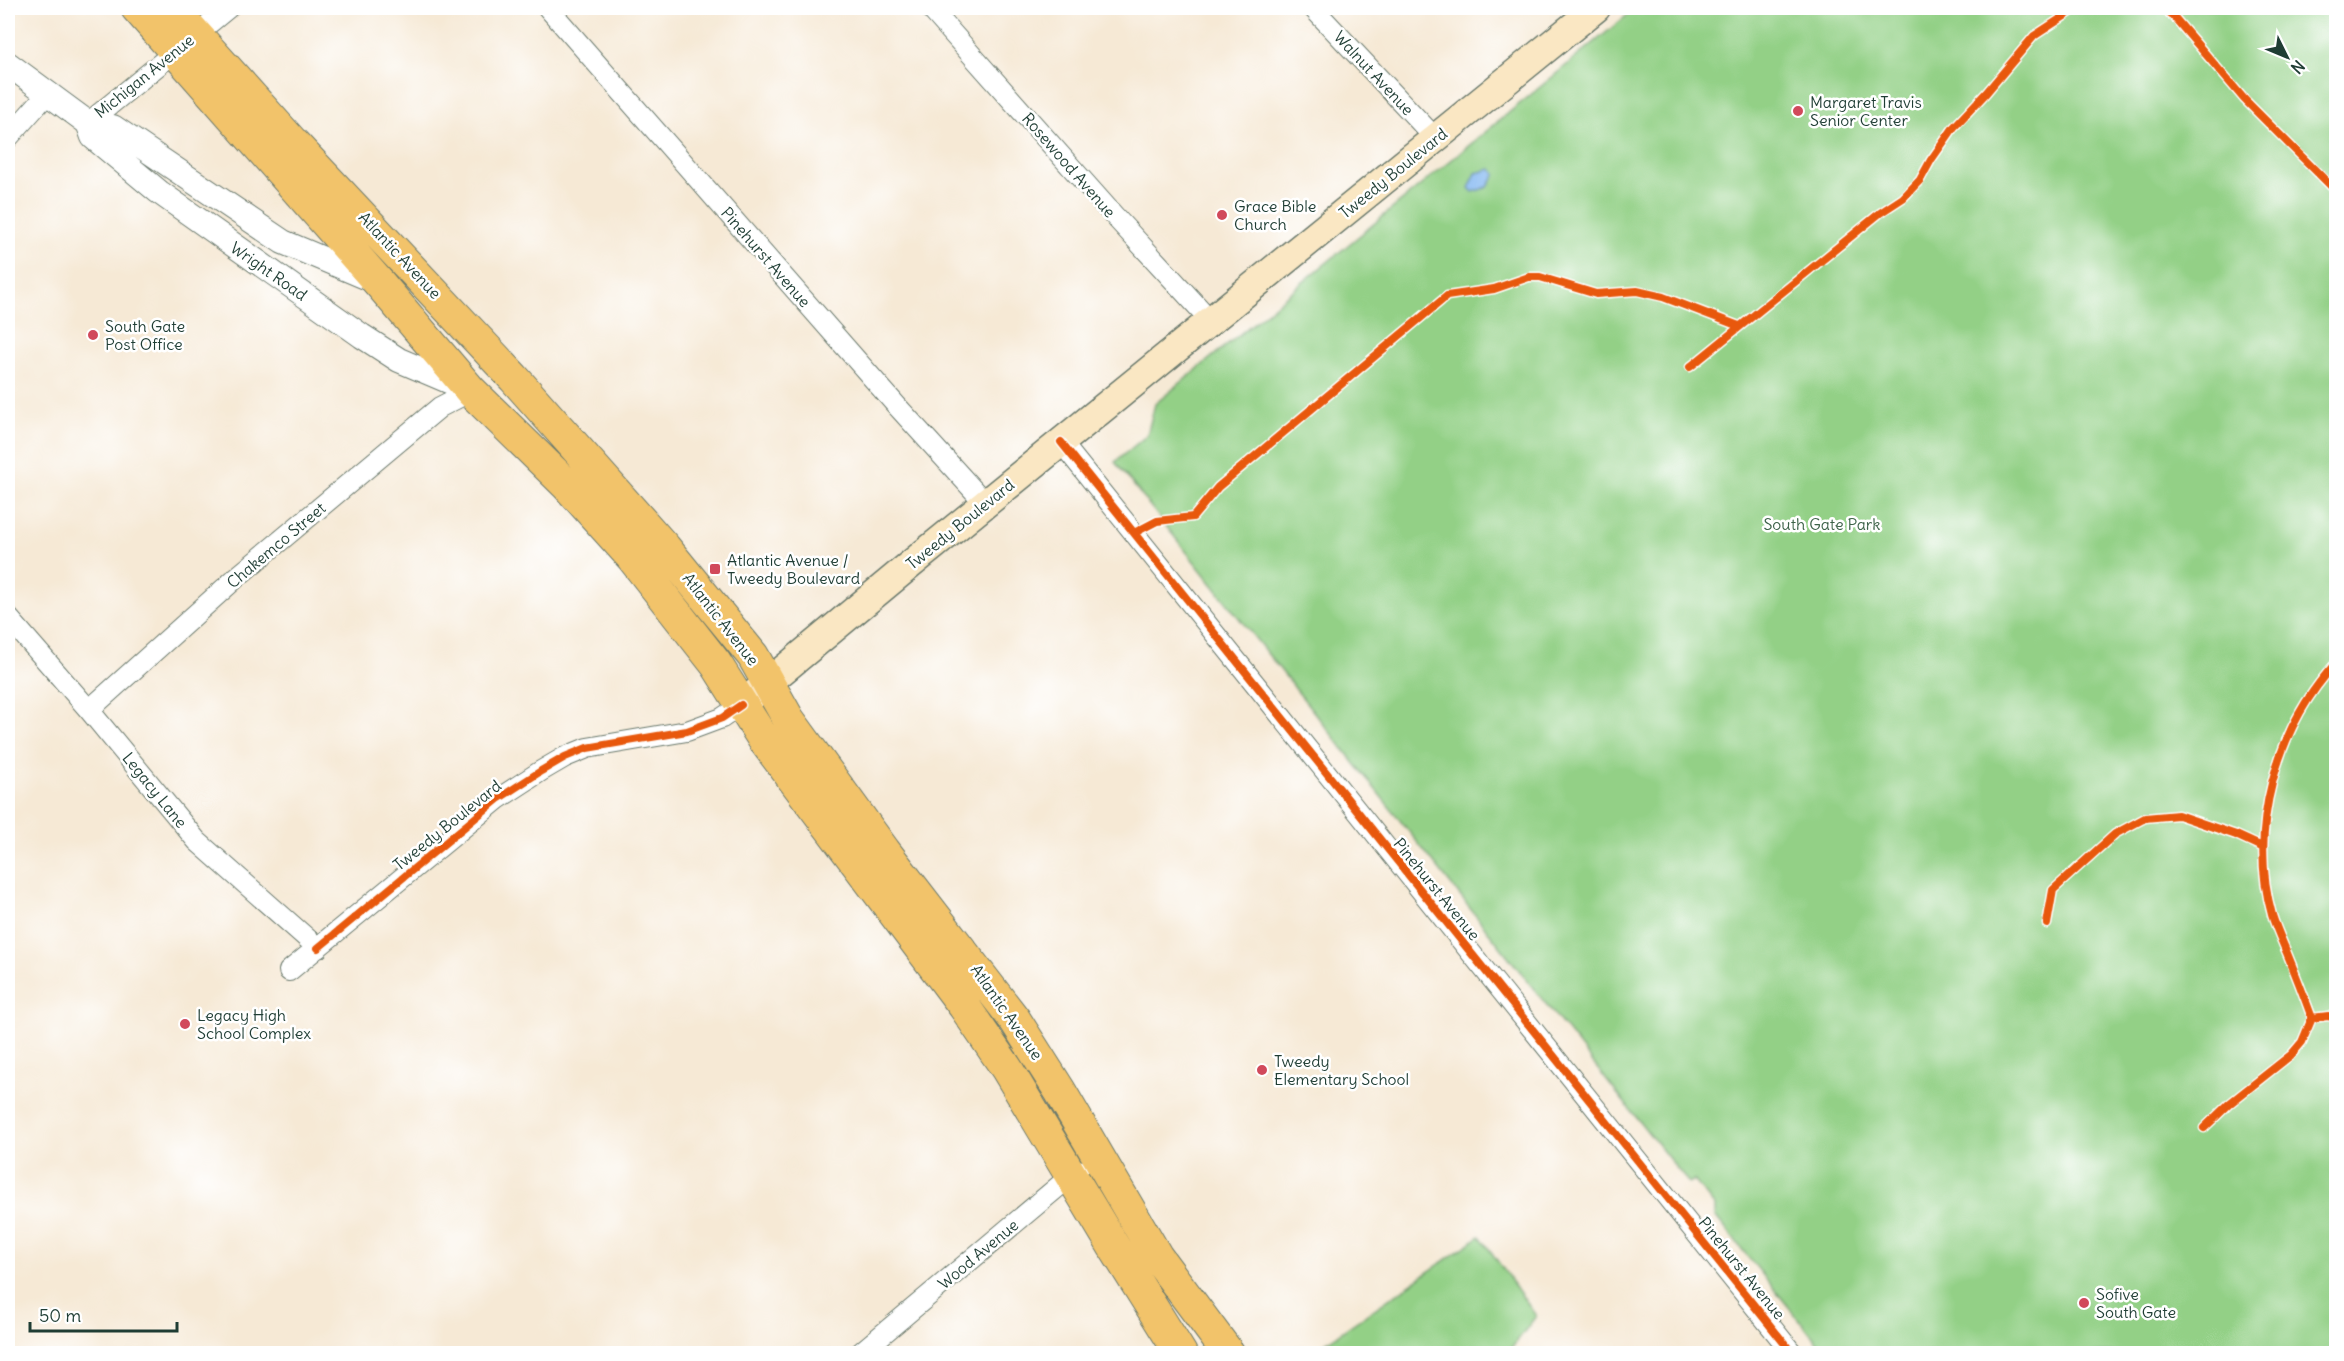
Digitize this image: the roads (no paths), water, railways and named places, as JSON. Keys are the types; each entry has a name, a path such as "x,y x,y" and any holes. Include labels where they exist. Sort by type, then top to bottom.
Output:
{"main road":[{"name":"Atlantic Avenue","path":"137,8 185,43 293,143 393,248 514,378 665,548 753,656 792,725 885,852 1016,1020 1170,1276 1229,1353"},
{"name":"Atlantic Avenue","path":"172,8 185,43 276,167 471,391 567,485 632,557 716,664 741,705 836,838 964,1006 1007,1069 1181,1353"},
{"name":"Tweedy Boulevard","path":"741,705 906,568 1596,8"},
{"path":"276,167 320,193 364,242 393,248"},
{"path":"380,284 423,306 484,371 514,378"}],"street":[{"name":"Michigan Avenue","path":"88,123 228,8"},
{"name":"Pinehurst Avenue","path":"548,8 986,504"},
{"name":"Rosewood Avenue","path":"930,8 1211,321"},
{"name":"Walnut Avenue","path":"1313,8 1436,139"},
{"name":"Wright Road","path":"8,64 88,123 113,127 283,242 380,284"},
{"path":"8,138 48,93"},
{"name":"Wright Road","path":"88,123 93,137 159,192 256,261 399,360 471,391"},
{"path":"159,192 174,185 203,189"},
{"path":"256,261 259,250 258,226"},
{"name":"Chakemco Street","path":"89,710 237,577 440,407 471,391"},
{"name":"Pinehurst Avenue","path":"1061,442 1793,1353"},
{"name":"Legacy Lane","path":"8,617 89,710 197,841 318,948"},
{"name":"Tweedy Boulevard","path":"290,972 498,799 541,771 587,748 687,731 722,718 741,705"},
{"name":"Wood Avenue","path":"860,1353 1096,1155"}],"water":[{"path":"1491,169 1496,174 1488,187 1473,192 1469,188 1476,173"}],"place":[{"name":"Margaret Travis Senior Center","path":"1798,111"},
{"name":"Grace Bible Church","path":"1222,215"},
{"name":"South Gate Post Office","path":"93,335"},
{"name":"Atlantic Avenue / Tweedy Boulevard","path":"715,569"},
{"name":"Legacy High School Complex","path":"185,1024"},
{"name":"Tweedy Elementary School","path":"1262,1070"},
{"name":"Sofive South Gate","path":"2084,1303"}],"park label":[{"name":"South Gate Park","path":"1822,524"}]}
